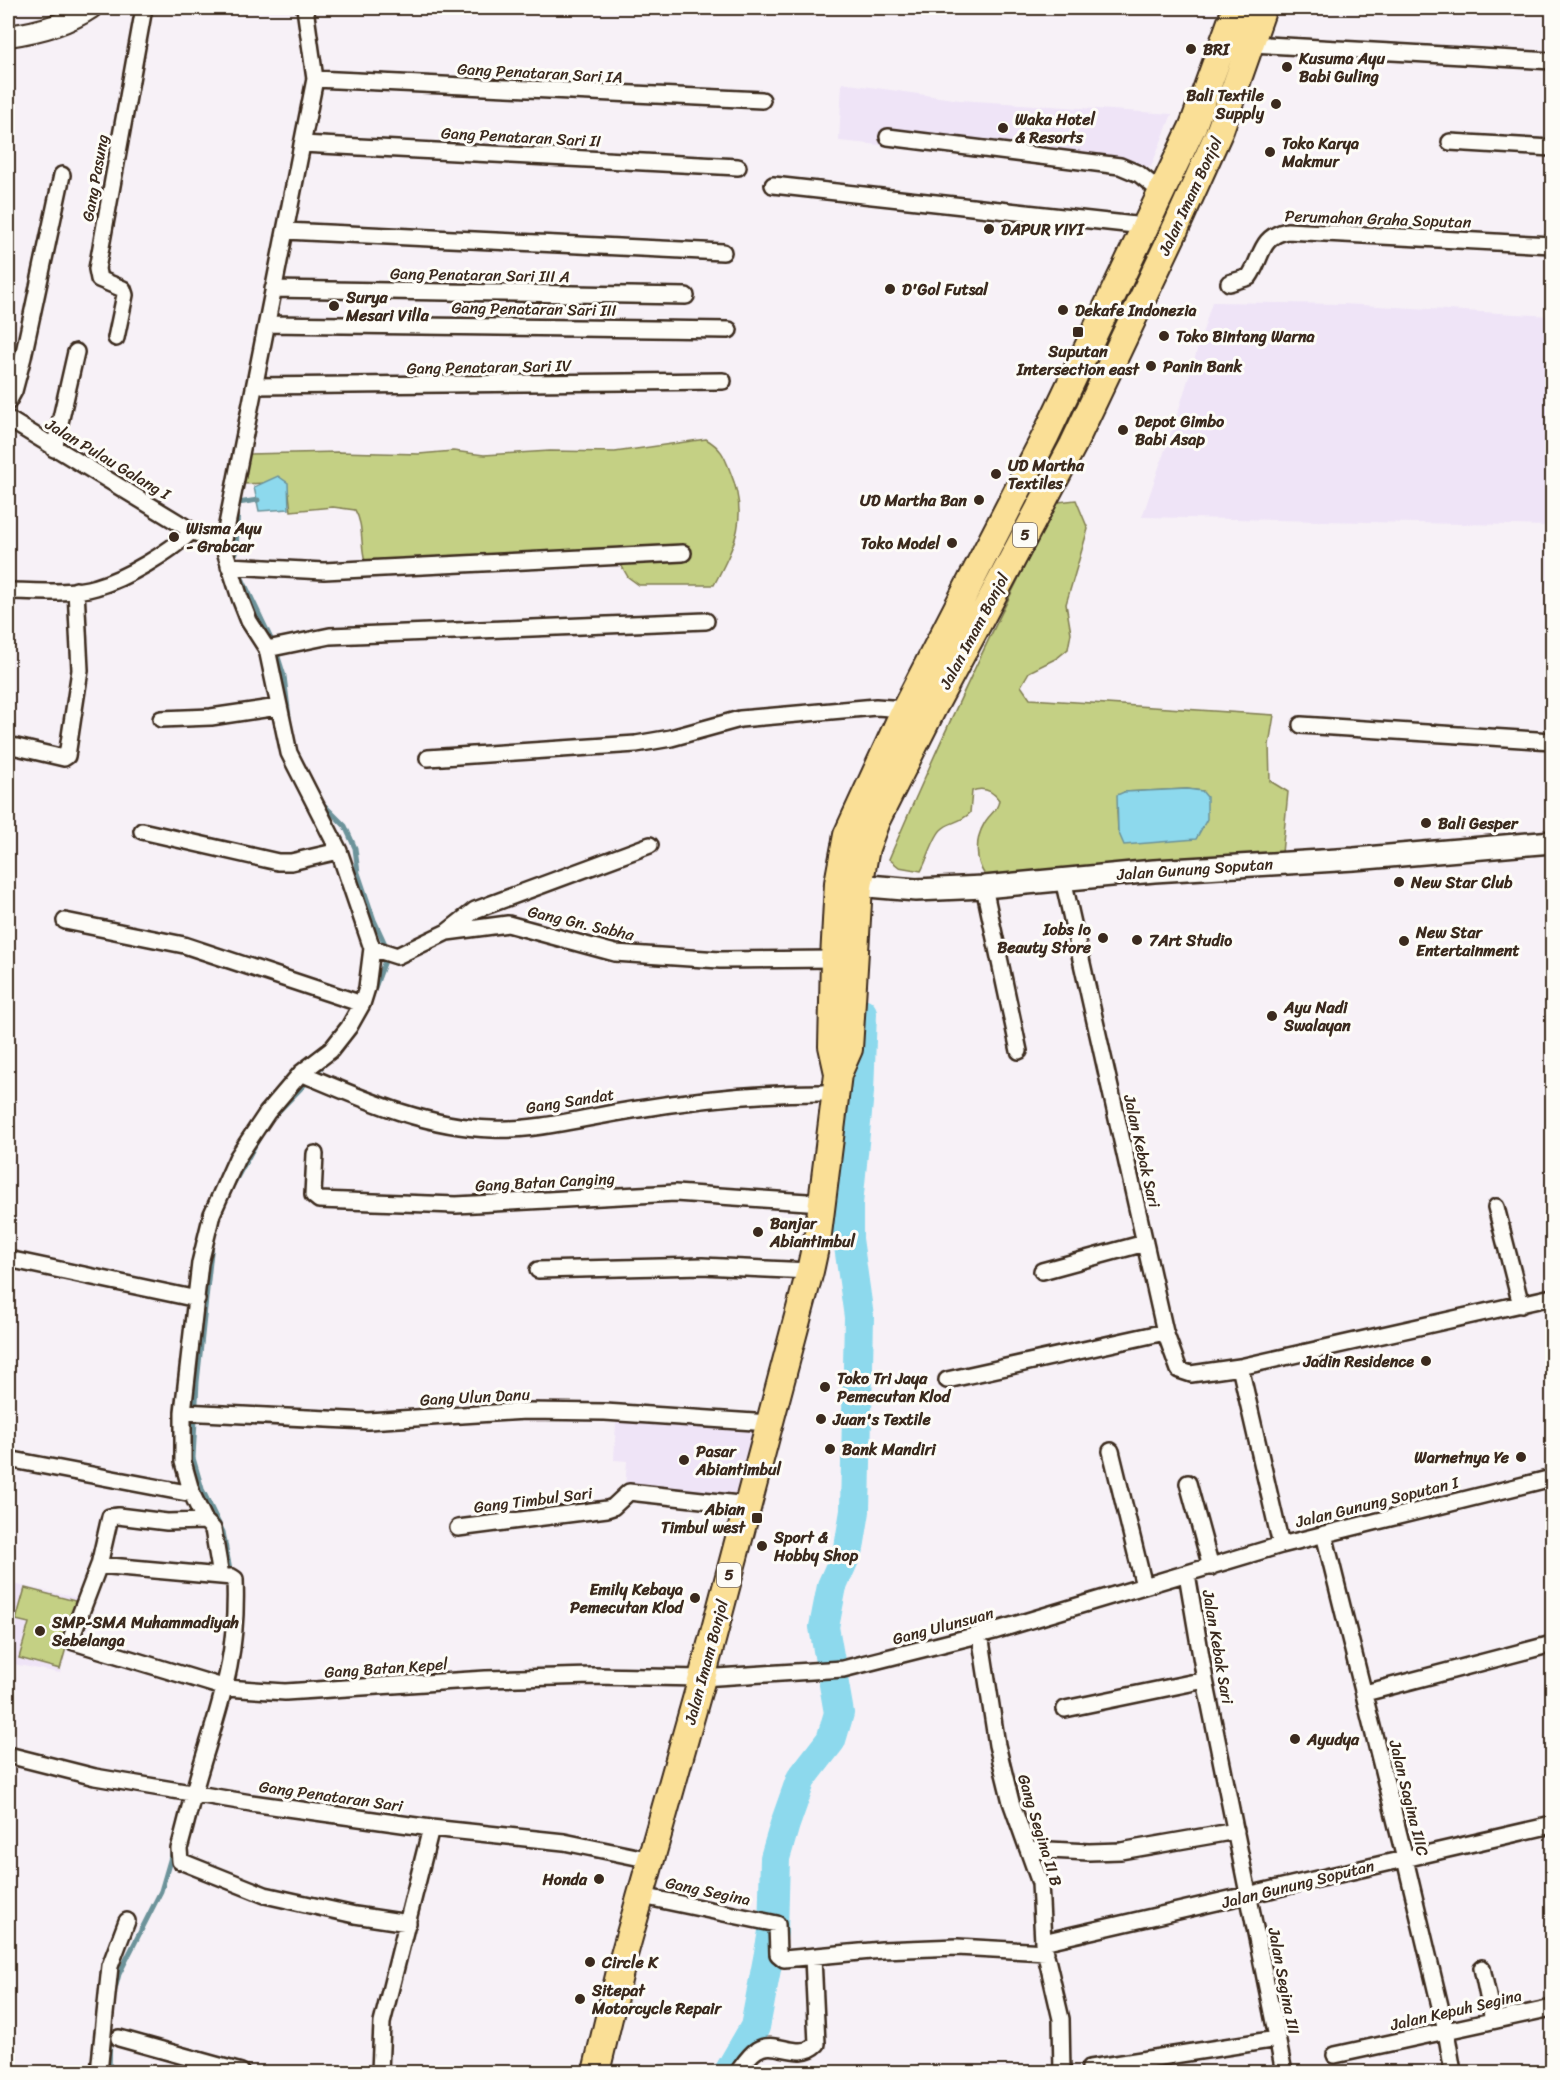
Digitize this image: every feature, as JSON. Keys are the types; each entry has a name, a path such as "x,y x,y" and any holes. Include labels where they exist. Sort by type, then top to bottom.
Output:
{"highway":[{"name":"Jalan Imam Bonjol","path":"596,2073 624,1954 702,1678 810,1271 822,1203 837,1083 849,1049 847,835 905,709 1046,435 1193,126 1236,8"},
{"name":"Jalan Imam Bonjol","path":"837,1083 832,1046 834,958 848,885 876,821 1091,408 1220,130 1263,8"}],"main road":[{"name":"Jalan Gunung Soputan","path":"848,885 892,890 984,887 1552,842"}],"street":[{"path":"8,36 37,32 76,17 92,8"},
{"name":"Gang Pasung","path":"116,339 125,296 123,289 99,279 97,268 144,8"},
{"path":"227,1577 213,1529 205,1521 192,1494 183,1462 193,1413 197,1299 201,1263 217,1198 253,1133 309,1077 349,1027 362,1004 375,948 339,850 288,753 267,649 249,621 223,545 315,79 305,8"},
{"path":"1251,44 1552,61"},
{"name":"Gang Penataran Sari IA","path":"315,79 762,100"},
{"path":"888,137 1120,166 1139,174 1161,192"},
{"path":"1450,142 1552,148"},
{"name":"Gang Penataran Sari II","path":"302,144 738,167"},
{"path":"8,402 14,391 23,357 62,175"},
{"path":"773,185 1144,226"},
{"path":"285,231 723,252"},
{"name":"Perumahan Graha Soputan","path":"1229,284 1248,277 1267,240 1274,234 1287,231 1552,244"},
{"name":"Gang Penataran Sari III A","path":"273,289 686,296"},
{"name":"Gang Penataran Sari III","path":"267,324 729,330"},
{"path":"54,449 75,352"},
{"name":"Gang Penataran Sari IV","path":"255,386 723,381"},
{"name":"Jalan Pulau Galang I","path":"8,419 192,531 223,545"},
{"path":"8,591 76,590 111,582 175,546 192,531"},
{"path":"229,566 324,571 683,553"},
{"path":"8,745 64,758 67,756 80,670 76,590"},
{"path":"267,649 330,636 706,621"},
{"path":"161,719 211,717 278,707"},
{"path":"428,758 636,744 671,738 740,719 876,707 905,709"},
{"path":"1301,725 1552,741"},
{"path":"142,831 278,862 291,862 339,850"},
{"path":"447,932 475,910 650,845"},
{"name":"Jalan Kebak Sari","path":"1063,879 1165,1332 1176,1365 1184,1373 1240,1367 1552,1297"},
{"path":"984,887 1019,1051"},
{"path":"65,921 184,945 362,1004"},
{"name":"Gang Gn. Sabha","path":"375,948 397,956 447,932 508,924 615,953 720,960 834,958"},
{"name":"Gang Sandat","path":"309,1077 395,1112 461,1127 494,1130 692,1102 797,1093 837,1083"},
{"name":"Gang Batan Canging","path":"315,1154 313,1195 319,1200 456,1205 675,1193 822,1203"},
{"path":"1496,1207 1521,1305"},
{"path":"1042,1271 1145,1243"},
{"path":"8,1259 197,1299"},
{"path":"538,1270 741,1266 810,1271"},
{"path":"947,1380 1165,1332"},
{"path":"1240,1367 1281,1545"},
{"name":"Gang Ulun Danu","path":"193,1413 368,1420 526,1411 605,1412 769,1424"},
{"path":"1111,1451 1144,1586"},
{"path":"8,1459 192,1494"},
{"name":"Jalan Gunung Soputan I","path":"1281,1545 1552,1478"},
{"path":"1188,1483 1211,1567"},
{"name":"Gang Timbul Sari","path":"458,1527 607,1509 617,1504 627,1492 748,1505"},
{"path":"205,1521 167,1522 118,1515 110,1517 99,1565 235,1579 235,1636 190,1791 179,1849 180,1861 265,1895 355,1915 408,1923"},
{"name":"Jalan Sagina IIIC","path":"1324,1534 1405,1859 1446,2031 1453,2073"},
{"name":"Jalan Kebak Sari","path":"1249,1897 1205,1680 1187,1574 1281,1545"},
{"name":"Gang Batan Kepel","path":"99,1565 72,1636 74,1642 222,1686 296,1692 486,1679 593,1676 702,1678"},
{"name":"Gang Ulunsuan","path":"702,1678 843,1669 980,1634 1187,1574"},
{"name":"Gang Segina II B","path":"980,1634 987,1692 997,1745 1011,1802 1029,1849 1041,1891 1045,1947 1061,2019 1062,2073"},
{"path":"1365,1693 1552,1644"},
{"path":"1065,1709 1205,1680"},
{"name":"Gang Penataran Sari","path":"8,1755 87,1776 190,1791 251,1803 431,1828 564,1842 651,1860"},
{"name":"Jalan Gunung Soputan","path":"772,1923 779,1956 813,1957 882,1950 957,1947 1045,1947 1552,1825"},
{"path":"380,2073 381,2028 431,1828"},
{"path":"1029,1849 1121,1851 1236,1831"},
{"name":"Gang Segina","path":"642,1896 772,1923"},
{"name":"Jalan Segina III","path":"1249,1897 1284,2073"},
{"path":"99,2073 110,1966 127,1921"},
{"path":"738,2073 759,2048 767,2046 804,2052 817,2044 813,1957"},
{"path":"1482,1968 1493,2020"},
{"name":"Jalan Kepuh Segina","path":"1335,2055 1552,2008"},
{"path":"119,2038 241,2073"},
{"path":"1090,2068 1277,2039"}],"shaded area":[{"name":"Waka Hotel & Resorts","path":"842,83 960,100 1172,114 1151,167 980,155 839,141"},
{"path":"1212,302 1344,304 1552,316 1552,526 1142,517"},
{"name":"Pasar Abiantimbul","path":"616,1422 756,1429 737,1498 625,1489 627,1461 614,1460"},
{"name":"SMP-SMA Muhammadiyah Sebelanga","path":"8,1583 82,1599 60,1673 8,1663"}],"green space":[{"path":"706,439 724,456 739,502 734,543 714,585 639,585 628,577 613,551 365,561 360,522 355,510 333,507 291,511 289,494 265,483 245,484 248,454 338,452 419,454 453,451 484,455 550,451 615,452"},
{"path":"1076,500 1088,529 1066,604 1071,633 1068,649 1057,658 1029,672 1021,686 1030,699 1274,715 1269,745 1270,781 1288,792 1282,853 1010,878 985,875 978,857 979,836 999,800 990,792 980,789 972,791 970,813 939,832 921,871 899,867 889,859 970,679 1058,502","holes":["1187,789 1202,791 1118,831 1117,810 1124,792"]},
{"name":"SMP-SMA Muhammadiyah Sebelanga","path":"25,1588 79,1602 60,1669 19,1658 29,1623 16,1620"}],"water":[{"path":"278,476 288,483 289,509 259,511 254,487"},
{"path":"1187,789 1202,791 1207,797 1207,819 1196,839 1124,845 1118,831 1117,795 1124,792"}],"waterway":[{"path":"236,553 238,503 258,500"},
{"path":"240,574 272,641"},
{"path":"278,657 284,676 289,717"},
{"path":"321,802 345,826 355,848 358,873 385,944 386,958 371,998"},
{"path":"729,2072 755,2027 773,1932 775,1858 785,1824 801,1779 831,1740 839,1713 824,1627 832,1586 849,1548 855,1511 859,1317 848,1239 848,1204 859,1092 862,1013"},
{"path":"352,1035 364,1015"},
{"path":"273,1117 346,1042"},
{"path":"229,1192 264,1129"},
{"path":"212,1243 197,1382 193,1458 202,1489 223,1532 231,1576"},
{"path":"114,1993 119,1974 161,1891 173,1850"},
{"path":"109,2072 110,2032"}],"place":[{"name":"BRI","path":"1191,49"},
{"name":"Kusuma Ayu Babi Guling","path":"1287,67"},
{"name":"Bali Textile Supply","path":"1276,104"},
{"name":"Waka Hotel & Resorts","path":"1003,128"},
{"name":"Toko Karya Makmur","path":"1270,152"},
{"name":"DAPUR YIYI","path":"989,229"},
{"name":"D'Gol Futsal","path":"890,289"},
{"name":"Surya Mesari Villa","path":"334,306"},
{"name":"Dekafe Indonezia","path":"1063,310"},
{"name":"Suputan Intersection east","path":"1078,332"},
{"name":"Toko Bintang Warna","path":"1164,336"},
{"name":"Panin Bank","path":"1151,366"},
{"name":"Depot Gimbo Babi Asap","path":"1123,430"},
{"name":"UD Martha Textiles","path":"996,474"},
{"name":"UD Martha Ban","path":"979,500"},
{"name":"Wisma Ayu - Grabcar","path":"174,537"},
{"name":"Toko Model","path":"952,543"},
{"name":"Bali Gesper","path":"1426,823"},
{"name":"New Star Club","path":"1399,882"},
{"name":"Iobs Io Beauty Store","path":"1103,938"},
{"name":"7Art Studio","path":"1137,940"},
{"name":"New Star Entertainment","path":"1404,941"},
{"name":"Ayu Nadi Swalayan","path":"1272,1016"},
{"name":"Banjar Abiantimbul","path":"758,1232"},
{"name":"Jadin Residence","path":"1426,1361"},
{"name":"Toko Tri Jaya Pemecutan Klod","path":"825,1387"},
{"name":"Juan's Textile","path":"821,1419"},
{"name":"Bank Mandiri","path":"830,1449"},
{"name":"Warnetnya Ye","path":"1521,1457"},
{"name":"Pasar Abiantimbul","path":"684,1460"},
{"name":"Abian Timbul west","path":"757,1518"},
{"name":"Sport & Hobby Shop","path":"762,1546"},
{"name":"Emily Kebaya Pemecutan Klod","path":"695,1598"},
{"name":"SMP-SMA Muhammadiyah Sebelanga","path":"40,1631"},
{"name":"Ayudya","path":"1295,1739"},
{"name":"Honda","path":"599,1879"},
{"name":"Circle K","path":"590,1962"},
{"name":"Sitepat Motorcycle Repair","path":"580,1999"}]}
